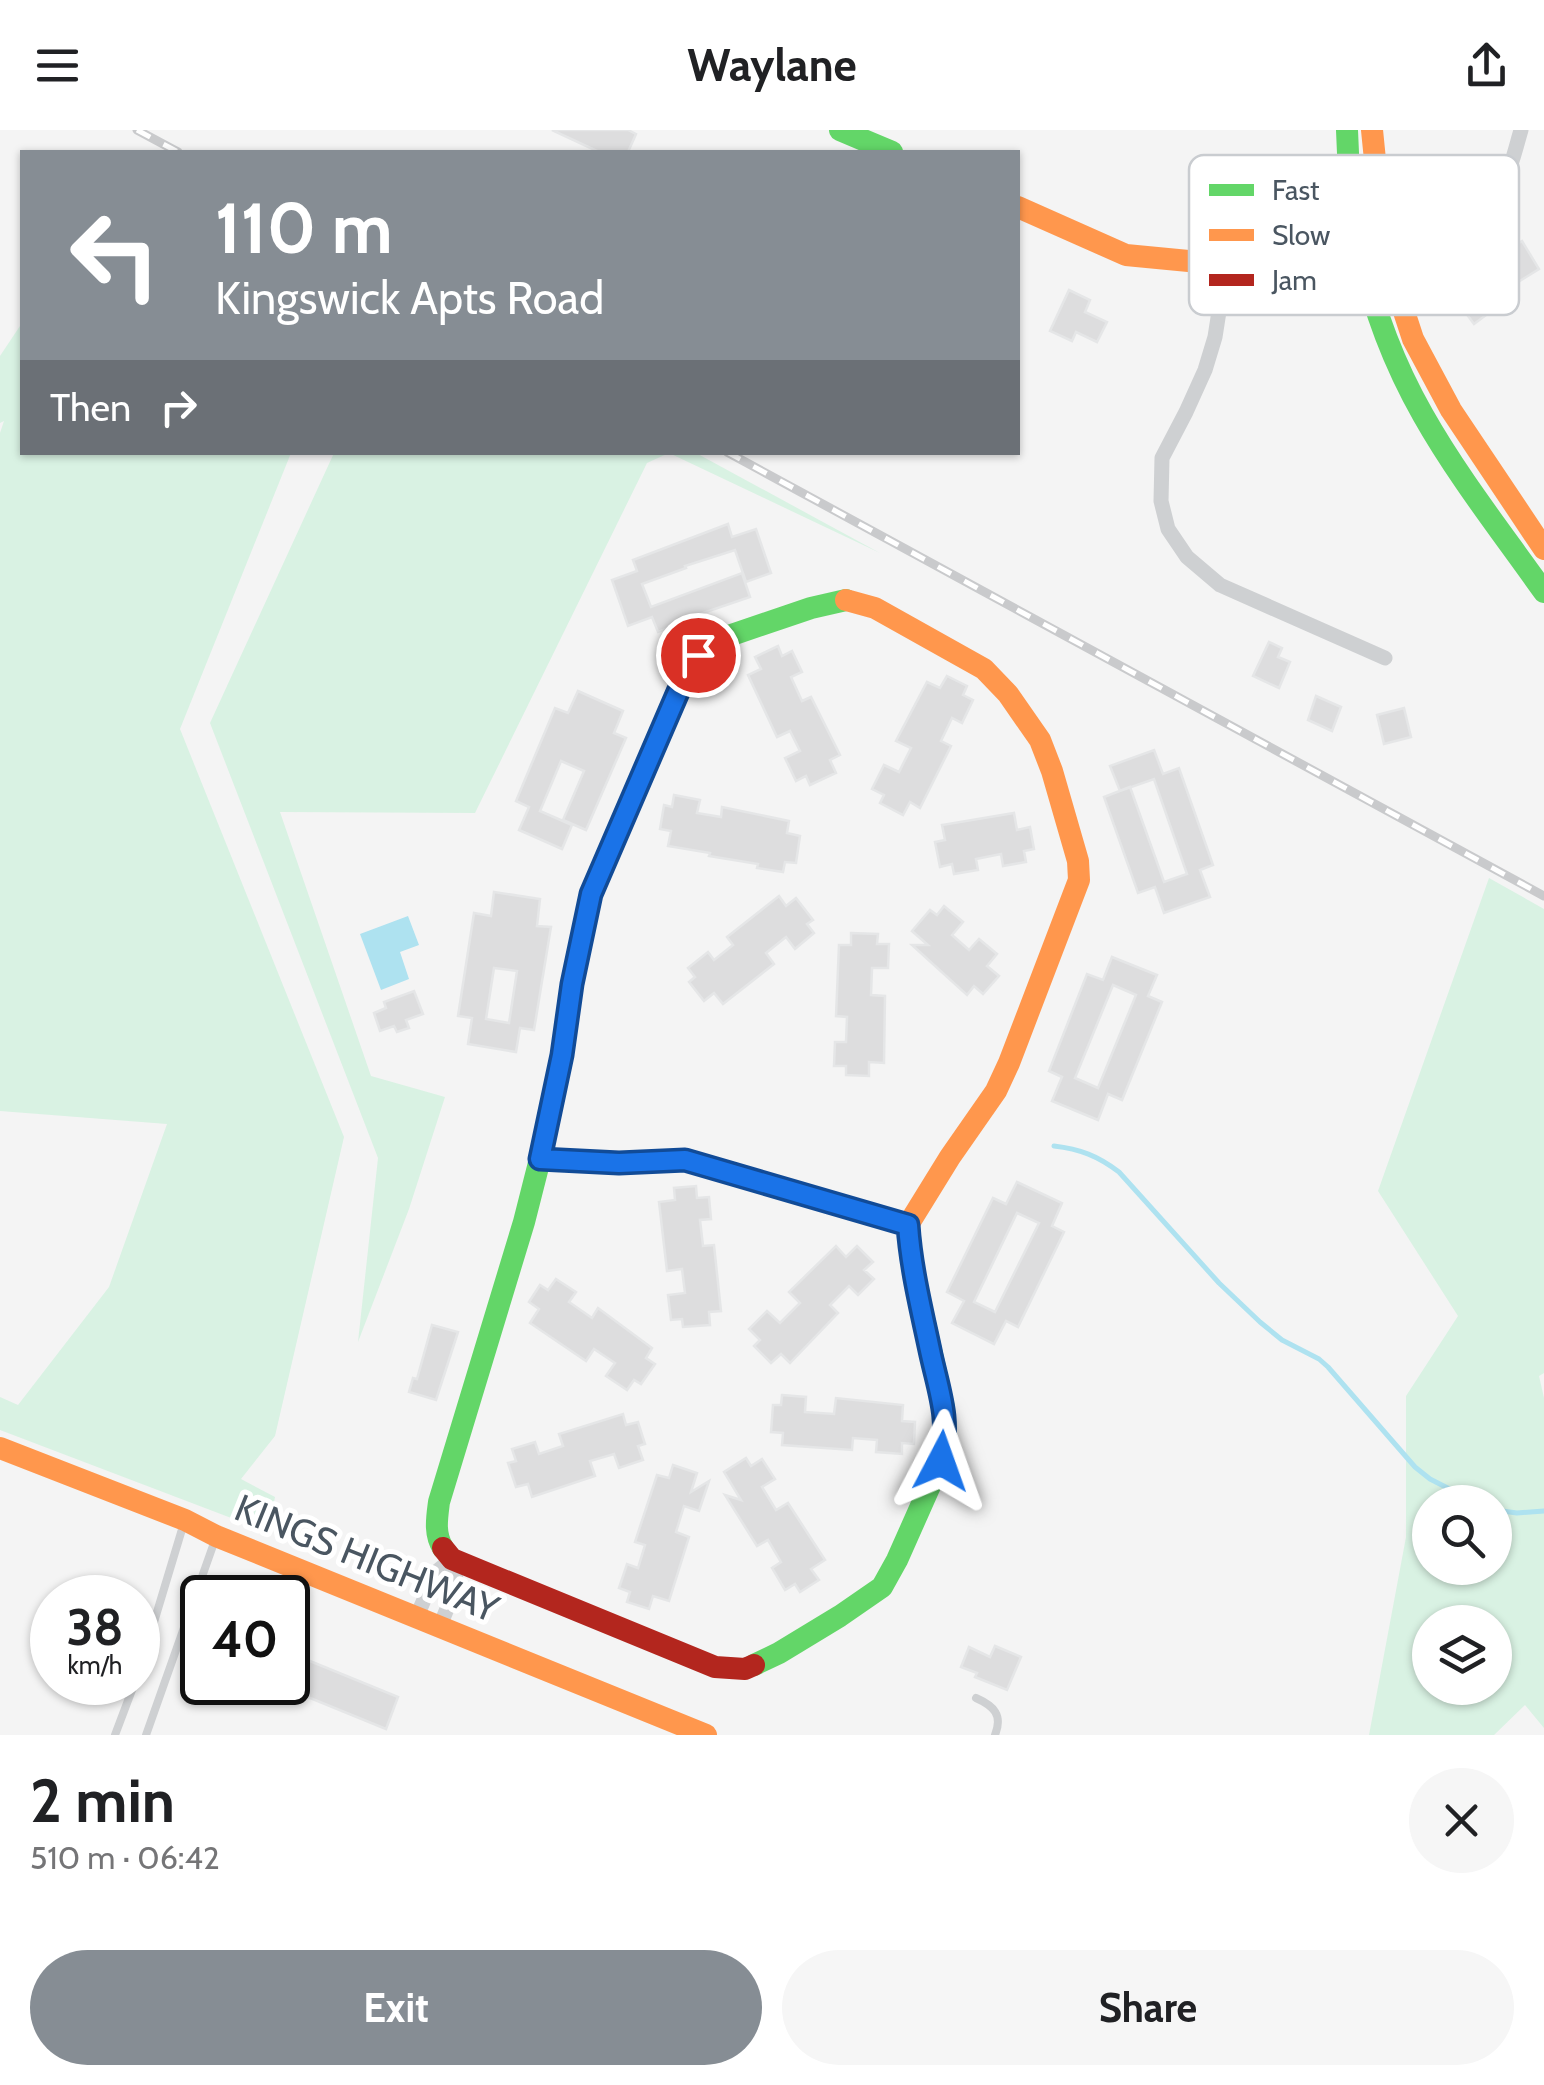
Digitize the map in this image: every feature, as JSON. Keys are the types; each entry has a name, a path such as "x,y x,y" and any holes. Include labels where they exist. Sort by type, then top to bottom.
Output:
{"street":[{"path":"840,130 887,150"},
{"path":"1348,130 1349,155"},
{"path":"1372,130 1374,155"},
{"path":"1514,155 1520,130"},
{"path":"1020,208 1126,254 1189,261"},
{"path":"1218,315 1205,370 1162,458 1161,501 1168,529 1187,557 1220,585 1385,658"},
{"path":"1378,315 1424,416 1544,592"},
{"path":"1405,315 1432,379 1544,549"},
{"path":"440,1626 457,1584 452,1559 440,1544 436,1525 439,1502 540,1159 591,894 678,692 698,655 714,641 811,608 846,600 875,608 984,669 1008,694 1040,740 1078,861 1076,892 1010,1063 996,1091 908,1225 918,1296 944,1408 946,1436 928,1493 882,1587 840,1616 745,1669 715,1667 452,1559"},
{"path":"540,1159 619,1163 685,1160 908,1225"},
{"name":"KINGS HIGHWAY","path":"0,1448 418,1616 659,1726 706,1735"},
{"path":"418,1616 436,1572 452,1559"}],"lane":[{"path":"160,1602 185,1520"},
{"path":"146,1735 216,1536"},
{"path":"976,1698 995,1709 999,1723 995,1735"},
{"path":"115,1735 126,1705"}],"green space":[{"path":"20,326 20,455 290,455 180,729 344,1137 275,1436 241,1479 275,1497 268,1532 0,1430 0,1397 18,1405 109,1287 167,1124 0,1111 0,433 4,421 0,423 0,356"},
{"path":"333,455 665,455 647,463 475,813 280,812 371,1076 445,1097 409,1209 358,1342 378,1158 210,723"},
{"path":"673,455 700,455 880,553"},
{"path":"1489,878 1544,909 1544,1373 1539,1376 1544,1398 1544,1728 1525,1705 1494,1735 1369,1735 1406,1537 1406,1396 1458,1316 1378,1191"}],"water":[{"path":"408,916 419,945 400,952 409,979 381,990 360,934"}],"building":[{"path":"552,130 628,130 636,134 629,150 595,150"},
{"path":"1522,241 1539,269 1519,282"},
{"path":"1069,290 1090,300 1085,312 1107,322 1097,342 1076,332 1072,341 1050,331"},
{"path":"1467,315 1486,315 1474,324"},
{"path":"728,524 732,537 756,529 771,573 746,582 735,550 642,584 651,607 742,573 750,597 658,632 652,617 628,626 612,580 637,571 633,560"},
{"path":"1269,642 1282,648 1278,657 1290,662 1279,688 1253,676"},
{"path":"778,646 782,656 792,651 802,672 791,677 802,701 811,697 840,755 830,760 836,773 810,785 806,776 796,781 785,758 800,751 790,731 777,737 748,675 761,669 755,657"},
{"path":"947,676 967,686 963,695 973,700 962,723 952,718 941,741 951,746 920,808 910,802 903,815 880,803 884,795 872,789 884,765 899,772 911,748 896,741 927,682 940,688"},
{"path":"578,691 623,711 614,733 626,738 586,830 563,820 584,771 561,761 540,811 572,825 562,849 519,830 529,807 516,801 555,708 568,713"},
{"path":"1316,696 1341,707 1332,731 1308,720"},
{"path":"1404,708 1411,737 1384,744 1377,715"},
{"path":"1154,750 1163,774 1179,768 1213,865 1200,870 1210,897 1164,913 1155,887 1138,893 1104,797 1120,791 1110,766","holes":["1154,779 1187,874 1164,882 1130,787"]},
{"path":"674,795 700,800 697,813 721,817 722,807 789,821 787,833 800,836 796,863 785,862 783,872 668,846 671,831 660,829 664,805 672,807"},
{"path":"1014,813 1017,830 1030,827 1034,849 1024,851 1026,862 1003,866 1001,854 976,859 978,870 954,874 952,864 940,867 935,842 945,840 942,825"},
{"path":"494,892 540,899 537,926 551,927 534,1030 520,1028 516,1052 468,1044 472,1018 458,1016 474,913 491,916","holes":["494,968 517,971 509,1023 486,1019"]},
{"path":"779,896 786,906 796,898 813,920 807,924 814,933 795,949 786,937 766,953 774,964 723,1004 714,993 704,1001 689,982 695,977 688,968 708,952 714,960 733,945 727,937"},
{"path":"944,906 963,922 952,935 969,950 979,939 997,954 987,966 999,976 983,994 974,986 967,995 912,945 928,945 912,931 930,910 937,915"},
{"path":"851,933 878,934 877,944 889,944 888,968 872,968 871,995 885,996 884,1063 869,1062 869,1076 846,1075 846,1066 834,1066 835,1042 846,1042 847,1017 836,1016 839,945 851,945"},
{"path":"1112,957 1157,975 1148,996 1162,1002 1122,1100 1108,1094 1098,1120 1052,1101 1062,1077 1049,1071 1087,974 1103,980","holes":["1113,985 1136,995 1098,1088 1075,1078"]},
{"path":"414,991 423,1014 406,1020 409,1028 397,1032 394,1026 380,1031 374,1013 386,1008 384,1002"},
{"path":"1017,1182 1062,1203 1052,1226 1064,1232 1018,1327 1006,1321 994,1344 952,1323 964,1301 947,1292 993,1198 1006,1204","holes":["1017,1213 1039,1223 995,1312 974,1302"]},
{"path":"696,1186 697,1198 709,1197 711,1219 700,1220 703,1246 714,1245 721,1311 709,1312 710,1325 683,1327 682,1319 671,1320 668,1295 685,1293 682,1269 667,1271 659,1202 675,1200 674,1188"},
{"path":"836,1246 846,1257 857,1246 873,1262 864,1270 874,1279 858,1295 849,1286 830,1305 838,1313 790,1363 781,1354 771,1363 754,1346 760,1340 749,1329 767,1311 780,1323 800,1303 789,1292"},
{"path":"556,1279 576,1292 569,1302 592,1318 598,1308 652,1348 646,1358 655,1364 641,1384 634,1380 627,1390 606,1376 615,1363 594,1349 586,1361 530,1323 539,1309 529,1302 540,1285 548,1290"},
{"path":"432,1325 458,1332 436,1400 409,1392 413,1378 417,1379"},
{"path":"782,1395 806,1397 805,1412 834,1414 836,1398 903,1405 902,1421 915,1422 914,1444 902,1443 902,1454 876,1452 877,1440 853,1438 852,1450 782,1445 783,1433 771,1432 773,1405 781,1405"},
{"path":"623,1414 626,1425 638,1422 645,1444 638,1446 643,1460 619,1468 614,1454 590,1461 595,1476 532,1497 528,1484 516,1487 508,1463 516,1461 512,1449 535,1442 539,1454 563,1446 559,1434"},
{"path":"746,1458 751,1466 762,1459 775,1479 762,1487 776,1510 788,1503 825,1560 811,1569 819,1580 800,1592 795,1584 785,1590 772,1568 781,1562 768,1540 757,1546 725,1495 741,1500 724,1472"},
{"path":"673,1465 697,1473 691,1492 709,1481 699,1511 684,1506 676,1532 689,1537 669,1601 653,1596 649,1609 627,1602 630,1592 619,1588 627,1564 638,1568 645,1545 635,1542 657,1475 669,1478"},
{"path":"995,1646 1021,1657 1007,1690 961,1667 969,1647 990,1657"},
{"path":"310,1661 398,1697 386,1729 310,1698"}],"waterway":[{"path":"1054,1146 1088,1154 1119,1172 1219,1283 1282,1340 1328,1367 1415,1467 1442,1485"},
{"path":"1512,1512 1544,1511"}],"railway":[{"path":"137,130 174,150"},
{"path":"733,455 1544,896"}],"traffic: fast":[{"path":"840,130 887,150"},
{"path":"1347,130 1348,155"},
{"path":"1379,315 1405,382 1423,415 1544,592"},
{"path":"443,1548 437,1532 439,1502 540,1159 591,894 678,692 698,655 714,641 846,600"},
{"path":"754,1665 882,1587 941,1461 946,1436 944,1408 912,1265"}],"traffic: slow":[{"path":"1372,130 1374,155"},
{"path":"1020,208 1126,255 1189,261"},
{"path":"1405,315 1413,339 1451,410 1544,549"},
{"path":"846,600 875,608 984,669 1008,694 1040,740 1078,861 1079,880 996,1091 908,1225 912,1265"},
{"path":"0,1448 706,1735"}],"traffic: jam":[{"path":"443,1548 452,1559 715,1667 745,1669 754,1665"}],"route":[{"path":"698,655 678,692 591,894 540,1159 619,1163 685,1160 908,1225 918,1296 944,1408 946,1436 941,1461"}]}
